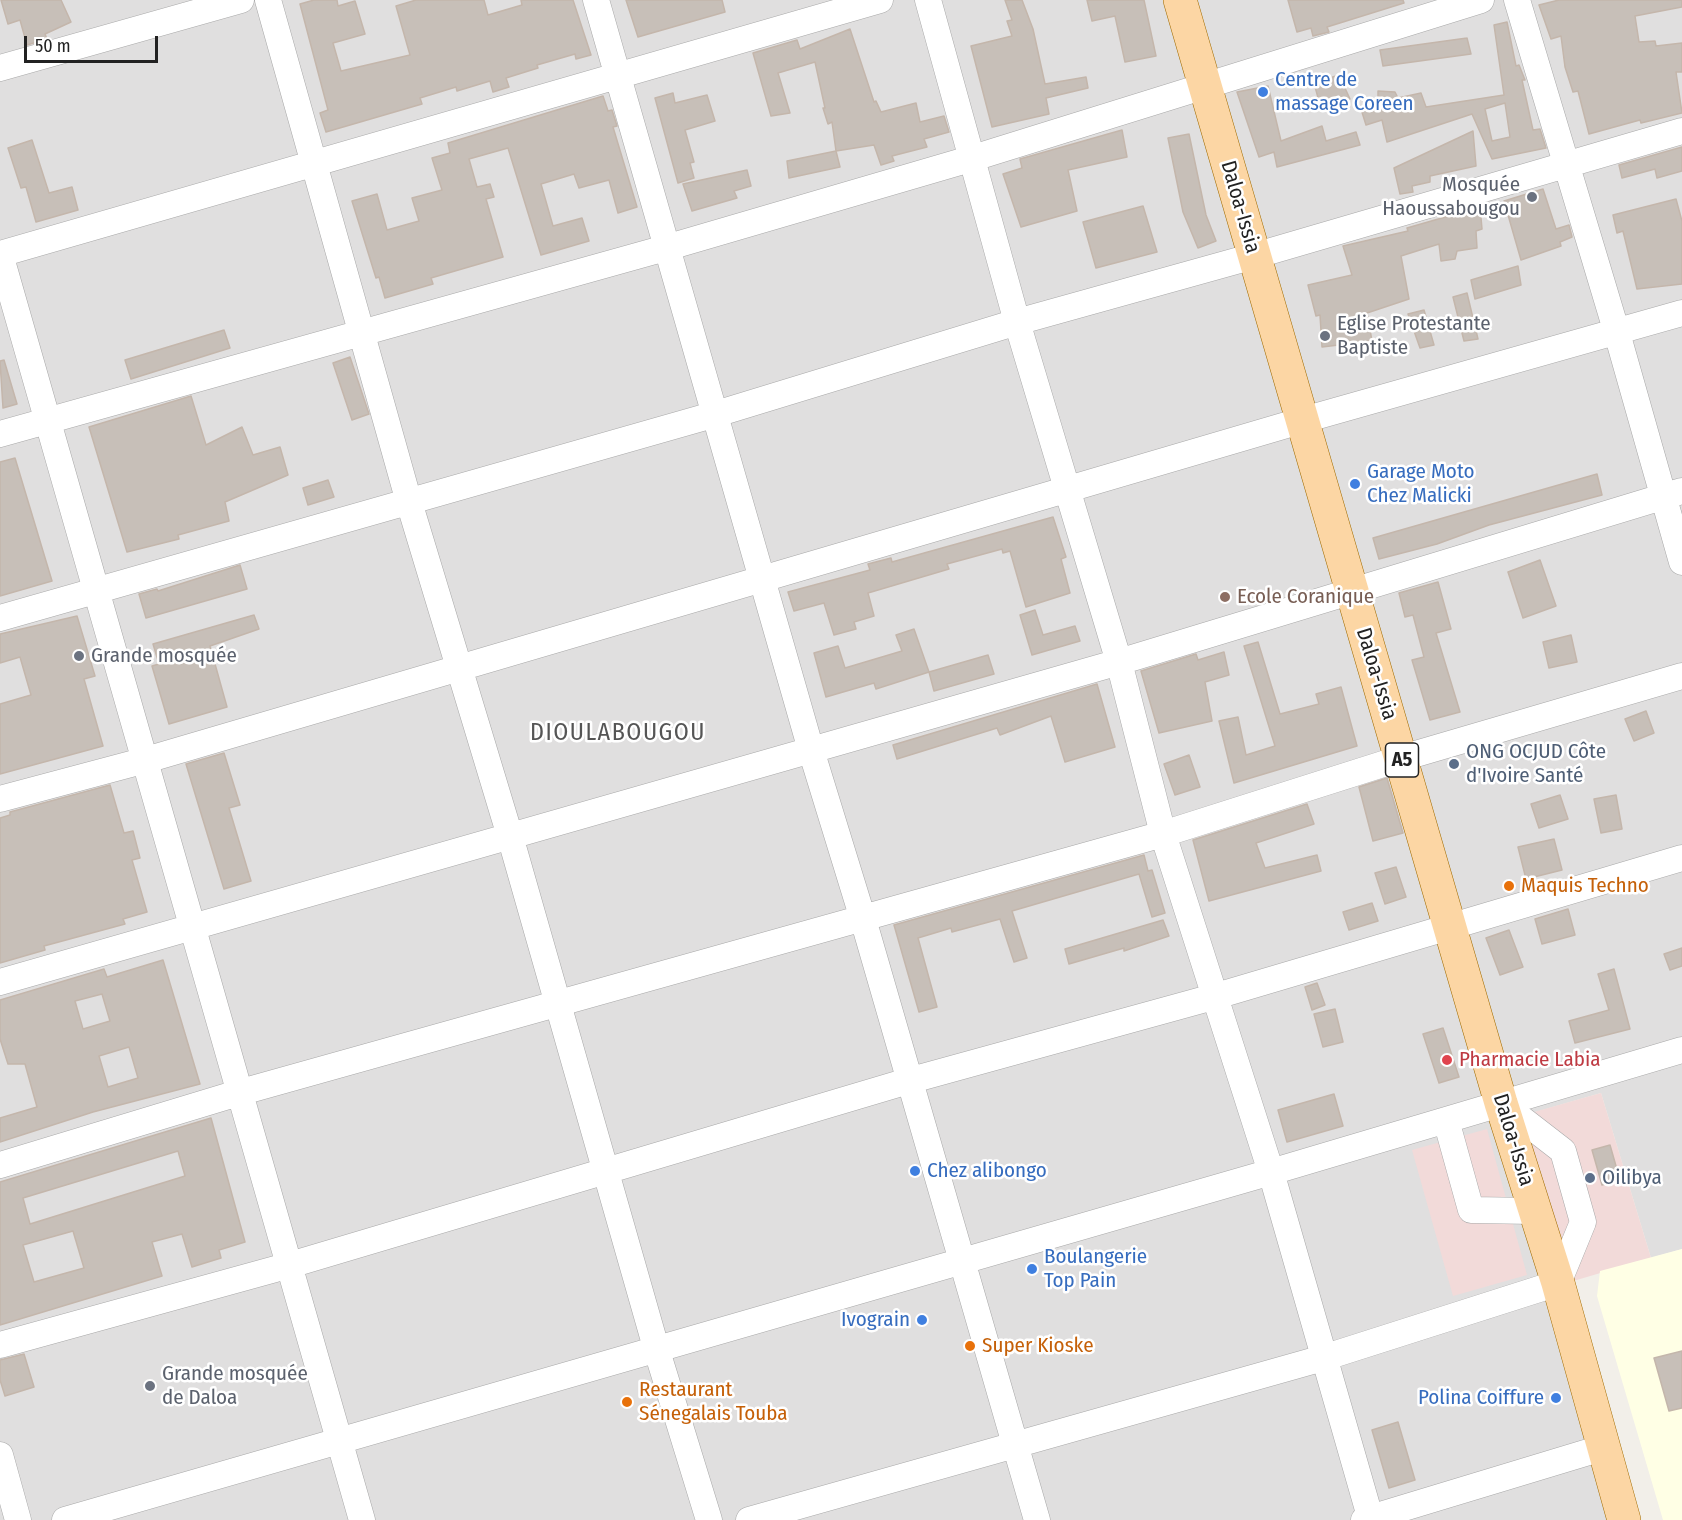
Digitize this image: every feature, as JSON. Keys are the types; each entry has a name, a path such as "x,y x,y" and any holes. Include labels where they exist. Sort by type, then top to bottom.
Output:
{"main road":[{"name":"Daloa-Issia","path":"1180,0 1300,421 1402,758 1501,1103 1558,1283 1624,1520"}],"street":[{"path":"0,68 241,0"},
{"path":"268,0 409,502 510,836 657,1351 709,1520"},
{"path":"596,0 1037,1520"},
{"path":"362,1520 290,1265 238,1093 146,760 94,591 0,254 880,0"},
{"path":"928,0 970,159 1017,322 1119,662 1163,834 1213,997 1271,1172 1369,1519 1605,1448"},
{"path":"0,434 669,247 970,159 1481,0"},
{"path":"1517,0 1617,333 1673,494 1682,562"},
{"path":"0,618 716,414 1017,322 1254,256 1682,131"},
{"path":"0,800 146,760 459,666 1300,421 1682,313"},
{"path":"0,982 1119,662 1673,494"},
{"path":"0,1165 238,1093 559,1006 1163,834 1402,758 1682,676"},
{"path":"0,1345 290,1265 908,1081 1213,997 1682,858"},
{"path":"65,1520 657,1351 1682,1050"},
{"path":"749,1520 1323,1358 1558,1283 1583,1222 1563,1151 1501,1103"},
{"path":"1446,1120 1471,1210 1535,1211"},
{"path":"0,1455 18,1520"}],"shaded area":[{"path":"0,0 1682,0 1682,1249 1651,1258 1601,1093 1532,1113 1610,1520 0,1520"},
{"path":"1601,1093 1651,1258 1570,1282 1520,1116"},
{"path":"1487,1129 1527,1275 1453,1296 1412,1150"},
{"path":"1682,1249 1682,1520 1663,1520 1597,1296 1600,1271"}],"building":[{"path":"1,0 61,0 71,22 45,34 47,39 27,45 20,20 8,24"},
{"path":"314,0 337,0 338,6 355,1 365,34 333,43 341,71 410,55 396,6 416,0 484,0 488,15 522,5 521,0 573,0 591,55 576,59 575,54 537,65 538,68 506,78 509,87 493,92 490,81 457,91 456,87 420,98 422,104 326,132 320,113 328,110 300,4"},
{"path":"626,0 722,0 725,12 638,37"},
{"path":"1005,0 1022,0 1033,29 1045,84 1086,77 1088,88 1046,98 1049,114 992,127 971,46 1012,36 1007,21 1012,20"},
{"path":"1087,0 1144,0 1156,56 1125,62 1115,16 1092,21"},
{"path":"1288,0 1403,0 1404,3 1327,27 1329,32 1313,36 1311,28 1297,32"},
{"path":"1559,0 1682,0 1682,7 1635,16 1639,42 1655,41 1656,46 1682,43 1682,72 1676,72 1682,113 1641,123 1640,120 1589,134 1578,91 1573,92 1565,67 1561,36 1551,39 1539,5"},
{"path":"1507,22 1516,66 1519,65 1525,80 1522,80 1533,130 1540,129 1546,148 1492,159 1472,114 1387,142 1382,120 1366,125 1361,109 1378,104 1378,91 1395,92 1398,98 1421,93 1426,107 1504,95 1494,25","holes":["1505,103 1510,137 1492,141 1485,109"]},
{"path":"850,29 874,102 876,101 881,112 916,103 920,122 944,116 949,132 924,139 927,147 892,156 894,161 881,165 874,145 836,151 832,122 828,124 823,108 825,108 815,62 778,73 790,113 771,116 753,53 797,40 800,49"},
{"path":"1467,38 1471,54 1383,66 1380,50"},
{"path":"1339,75 1350,99 1320,105 1314,83"},
{"path":"1268,86 1281,141 1322,126 1326,141 1356,132 1360,145 1277,167 1274,152 1259,157 1237,92"},
{"path":"673,93 675,103 707,95 715,121 685,130 694,162 690,163 694,178 678,183 655,98"},
{"path":"603,96 608,111 612,110 617,126 613,127 637,207 618,213 609,180 579,188 574,174 541,184 553,226 582,218 589,241 541,255 508,148 469,159 477,187 490,184 494,197 486,199 503,257 431,278 433,284 385,298 379,277 376,278 352,201 377,194 387,230 419,221 412,198 442,190 432,158 450,153 448,143"},
{"path":"1122,130 1127,157 1068,170 1077,211 1021,227 1003,174 1022,168 1020,159"},
{"path":"1473,131 1476,166 1430,176 1430,182 1412,186 1413,192 1400,194 1394,168"},
{"path":"1189,134 1206,215 1216,241 1198,248 1183,212 1168,138"},
{"path":"32,140 49,193 72,187 78,210 36,222 26,187 21,188 8,148"},
{"path":"1682,147 1682,171 1657,178 1655,169 1622,178 1619,165"},
{"path":"836,151 840,167 789,178 787,161"},
{"path":"747,170 751,186 734,191 737,198 692,211 683,184"},
{"path":"1543,189 1556,229 1569,225 1572,237 1560,242 1561,246 1521,260 1504,201"},
{"path":"1676,199 1682,221 1682,284 1637,289 1623,231 1617,233 1613,215"},
{"path":"1143,206 1157,252 1096,268 1083,222"},
{"path":"1480,207 1482,229 1476,231 1477,248 1457,251 1455,259 1441,261 1439,244 1401,256 1409,299 1367,313 1372,341 1322,347 1320,315 1316,316 1308,285 1352,275 1343,246 1408,231 1407,228"},
{"path":"1518,266 1521,285 1475,299 1471,280"},
{"path":"1467,293 1478,339 1464,341 1453,297"},
{"path":"1424,310 1434,345 1420,348 1408,314"},
{"path":"224,330 230,348 131,379 125,360"},
{"path":"350,357 369,414 352,420 333,363"},
{"path":"4,360 17,404 3,408 0,361"},
{"path":"191,396 206,445 242,427 253,455 280,447 288,475 225,502 229,521 178,535 179,539 127,552 89,427"},
{"path":"15,458 52,581 0,596 0,462"},
{"path":"1597,474 1602,495 1489,525 1437,544 1379,559 1373,538"},
{"path":"328,480 334,497 308,505 303,488"},
{"path":"1053,517 1066,557 1061,559 1070,593 1026,607 1010,551 1003,553 1002,549 947,564 949,569 868,593 874,616 854,622 856,629 834,635 824,603 794,611 788,592 870,570 868,564 891,558 892,562"},
{"path":"1540,560 1556,606 1523,618 1508,572"},
{"path":"240,565 247,589 146,618 139,594 157,589 158,591"},
{"path":"1438,582 1451,629 1436,633 1460,712 1430,720 1412,660 1424,657 1413,615 1405,617 1399,593"},
{"path":"1035,610 1043,635 1075,626 1080,641 1032,655 1020,615"},
{"path":"254,615 259,629 210,646 227,707 169,724 152,666 159,664 153,644"},
{"path":"77,616 95,676 84,679 103,746 0,774 0,704 31,695 20,657 0,663 0,634"},
{"path":"914,629 929,672 876,689 874,683 826,697 814,653 838,646 845,668 902,651 896,635"},
{"path":"1571,635 1577,662 1549,668 1543,642"},
{"path":"1258,642 1280,714 1319,704 1316,694 1341,687 1357,746 1234,783 1219,721 1238,717 1246,755 1275,746 1244,646"},
{"path":"1224,652 1229,675 1205,682 1212,721 1159,733 1141,671 1196,654 1198,660"},
{"path":"988,655 994,674 934,691 929,672"},
{"path":"1097,684 1115,747 1065,762 1051,716 1000,735 997,728 897,759 893,745"},
{"path":"1646,711 1654,733 1634,741 1625,719"},
{"path":"224,753 240,805 229,808 251,881 224,889 186,764"},
{"path":"1189,755 1200,787 1175,795 1164,764"},
{"path":"1387,778 1403,833 1373,841 1359,787"},
{"path":"110,785 124,833 133,831 140,858 132,860 147,912 123,919 125,924 44,946 45,950 0,963 0,818 10,815 10,812"},
{"path":"1560,795 1568,819 1539,828 1531,804"},
{"path":"1616,795 1622,829 1601,833 1594,799"},
{"path":"1307,804 1314,824 1256,843 1265,868 1317,855 1321,871 1209,901 1193,840"},
{"path":"1554,839 1562,870 1526,879 1518,847"},
{"path":"1144,855 1148,871 1152,870 1165,913 1152,917 1139,874 1012,911 1027,958 1014,962 1000,919 952,932 951,928 918,938 937,1007 919,1012 894,925"},
{"path":"1396,867 1406,897 1385,904 1375,873"},
{"path":"1372,903 1378,921 1349,930 1343,912"},
{"path":"1568,909 1575,935 1542,944 1535,919"},
{"path":"1163,920 1169,936 1124,951 1124,948 1069,964 1065,949"},
{"path":"1509,930 1523,967 1500,975 1486,938"},
{"path":"1682,948 1682,966 1670,970 1664,954"},
{"path":"163,960 200,1084 93,1112 0,1142 0,1118 37,1107 25,1064 8,1064 0,1039 0,1000 104,969 107,977","holes":["102,994 110,1021 83,1029 75,1001","129,1047 138,1078 108,1087 99,1056"]},
{"path":"1614,969 1630,1029 1575,1043 1569,1021 1609,1010 1598,974"},
{"path":"1317,983 1325,1005 1312,1010 1305,987"},
{"path":"1335,1009 1343,1042 1323,1047 1314,1014"},
{"path":"1443,1028 1459,1077 1439,1083 1423,1034"},
{"path":"1334,1094 1343,1126 1287,1142 1278,1110"},
{"path":"211,1118 245,1242 219,1250 221,1258 192,1267 182,1234 152,1242 162,1276 0,1325 0,1182","holes":["178,1151 185,1176 30,1224 23,1198","73,1231 84,1268 34,1282 23,1245"]},
{"path":"1610,1145 1620,1180 1602,1185 1592,1150"},
{"path":"1682,1351 1682,1408 1669,1411 1654,1358"},
{"path":"24,1354 34,1387 5,1396 0,1380 0,1360"},
{"path":"1398,1422 1415,1480 1389,1488 1372,1430"}],"place":[{"name":"Centre de massage Coreen","path":"1263,92"},
{"name":"Mosquée Haoussabougou","path":"1532,197"},
{"name":"Eglise Protestante Baptiste","path":"1325,336"},
{"name":"Garage Moto Chez Malicki","path":"1355,484"},
{"name":"Ecole Coranique","path":"1225,597"},
{"name":"Grande mosquée","path":"79,656"},
{"name":"ONG OCJUD Côte d'Ivoire Santé","path":"1454,764"},
{"name":"Maquis Techno","path":"1509,886"},
{"name":"Pharmacie Labia","path":"1447,1060"},
{"name":"Chez alibongo","path":"915,1171"},
{"name":"Oilibya","path":"1590,1178"},
{"name":"Boulangerie Top Pain","path":"1032,1269"},
{"name":"Ivograin","path":"922,1320"},
{"name":"Super Kioske","path":"970,1346"},
{"name":"Grande mosquée de Daloa","path":"150,1386"},
{"name":"Polina Coiffure","path":"1556,1398"},
{"name":"Restaurant Sénegalais Touba","path":"627,1402"}],"district":[{"name":"DIOULABOUGOU","path":"618,733"}]}
